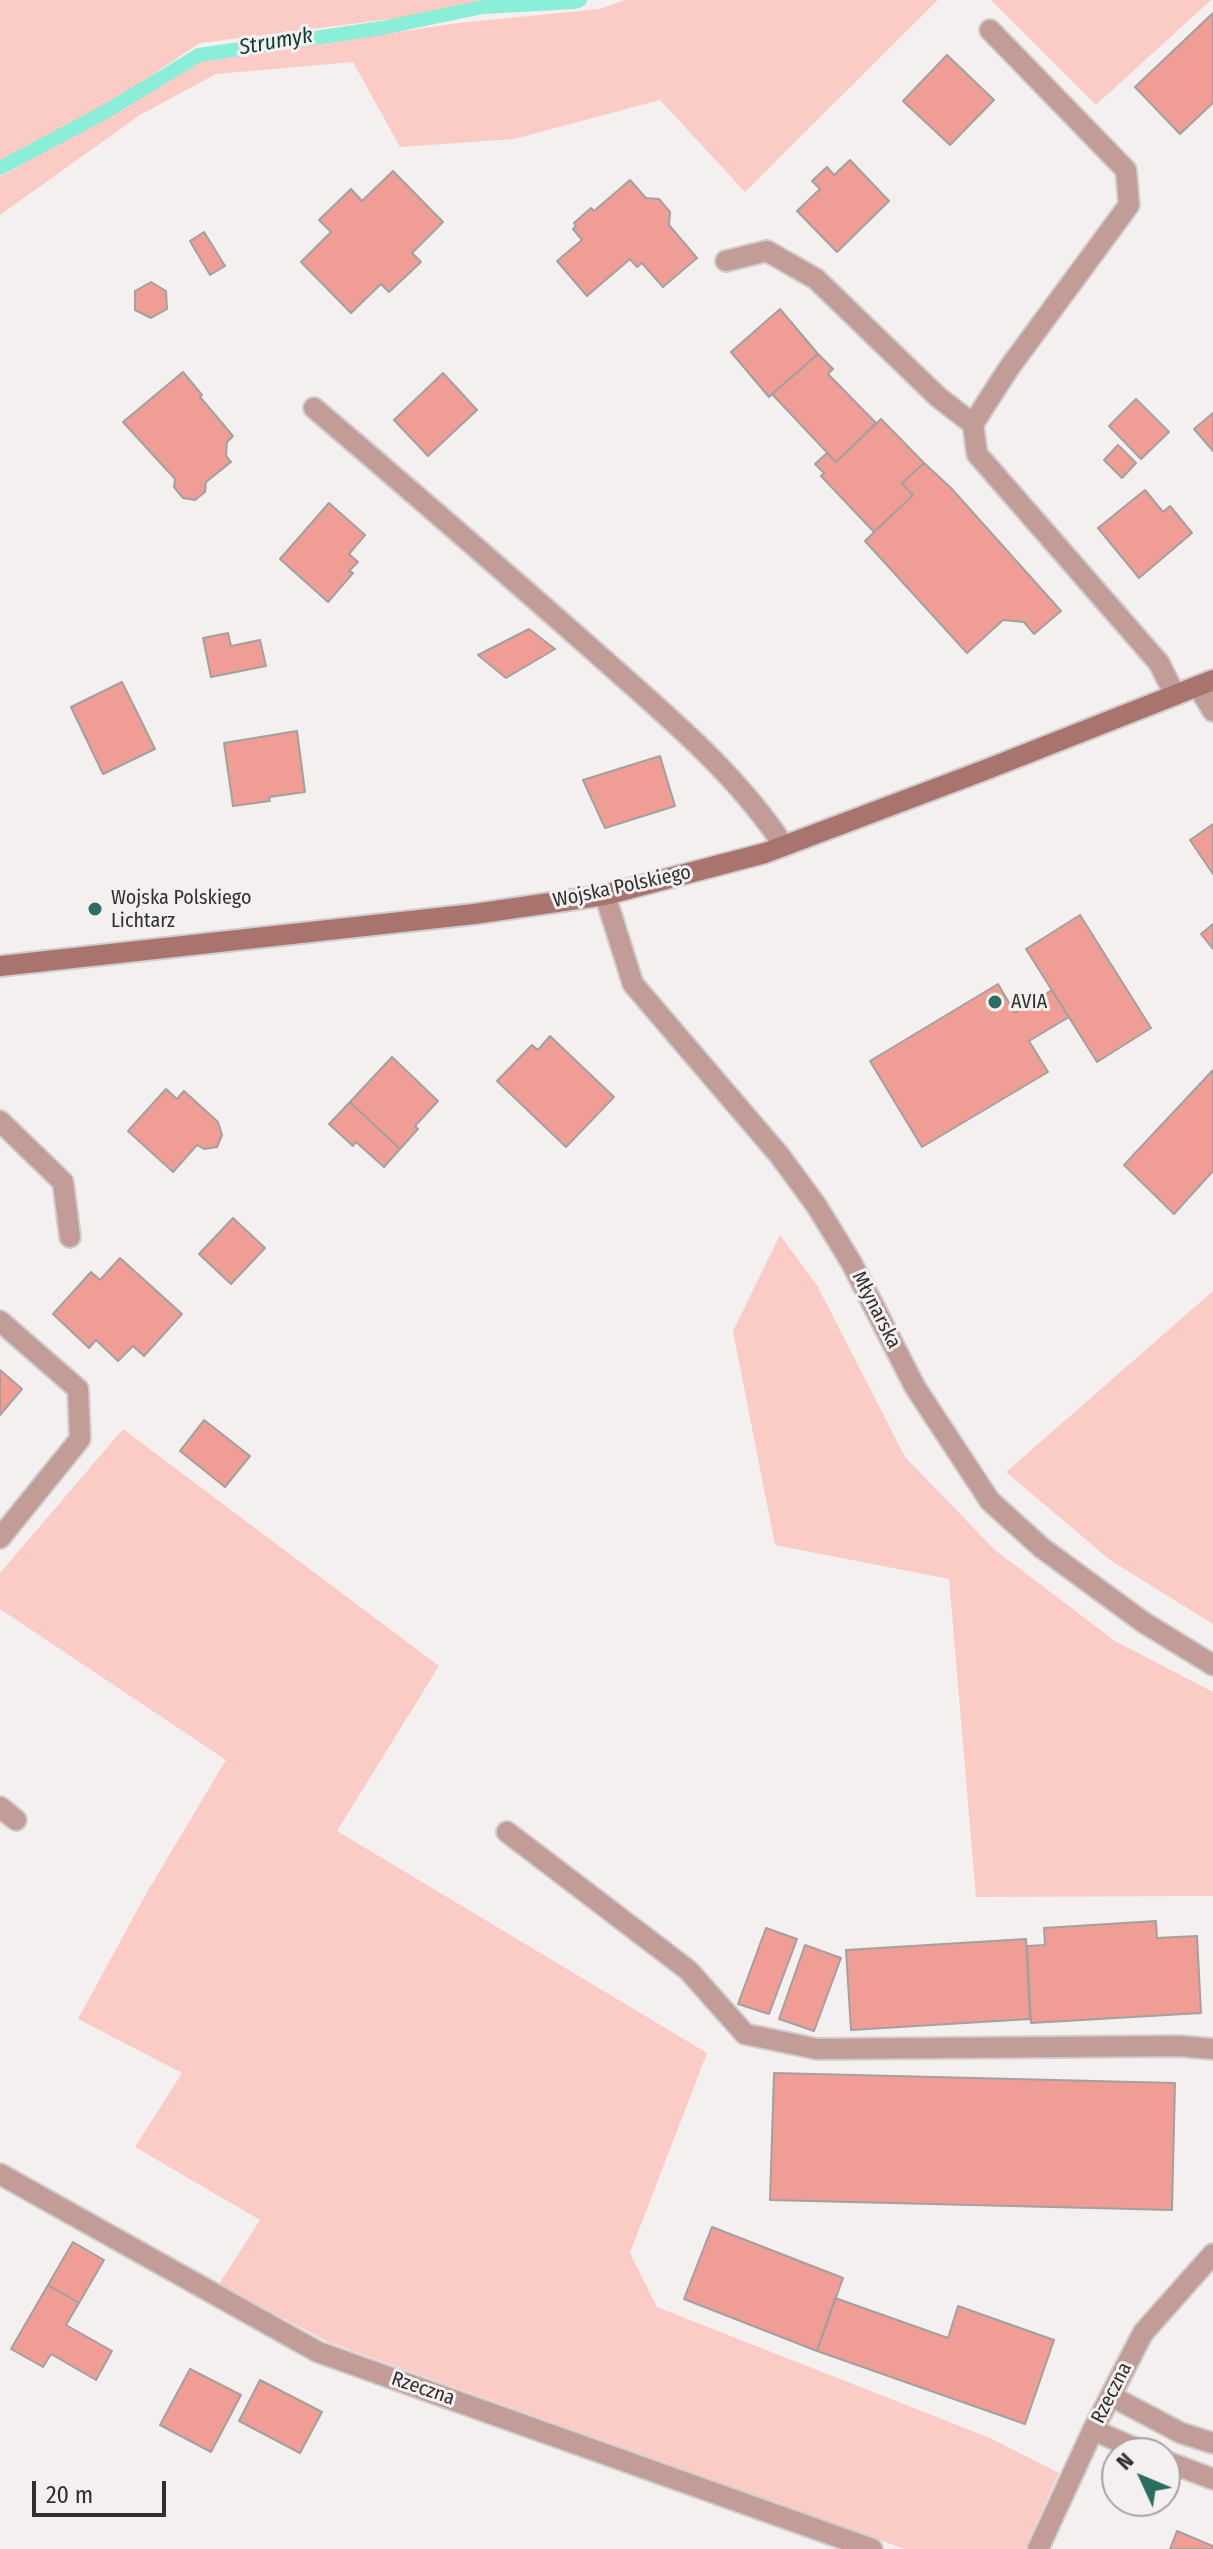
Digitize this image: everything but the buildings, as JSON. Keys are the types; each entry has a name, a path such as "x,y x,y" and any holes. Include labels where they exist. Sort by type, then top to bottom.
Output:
{"street":[{"path":"990,30 1126,170 1129,205 1009,368 973,424 977,454 1159,663 1175,695"},
{"path":"726,261 767,251 816,279 938,397 973,424"},
{"path":"314,408 440,515 695,742 768,821 784,846"},
{"path":"1205,683 1213,711"},
{"name":"Wojska Polskiego","path":"0,966 474,914 605,895 784,846 1205,683"},
{"name":"Młynarska","path":"605,895 633,984 780,1156 816,1205 851,1262 915,1387 990,1501 1042,1548 1143,1622 1213,1665"},
{"path":"0,1121 63,1182 70,1237"},
{"path":"0,1321 78,1389 80,1439 0,1538"},
{"path":"507,1832 688,1970 745,2034 817,2049 1180,2046 1213,2049"},
{"name":"Rzeczna","path":"0,2174 318,2352 872,2549"},
{"name":"Rzeczna","path":"1038,2549 1093,2430 1143,2333 1213,2254"},
{"path":"1111,2396 1181,2433 1213,2443"},
{"path":"1093,2430 1109,2437"},
{"path":"1181,2467 1213,2479"}],"shaded area":[{"path":"0,0 541,0 200,43 0,176"},
{"path":"625,0 938,0 745,192 660,100 514,139 400,147 353,62 216,74 140,115 0,215 0,177 203,61 458,23 600,9"},
{"path":"991,0 1211,0 1096,105"},
{"path":"780,1235 818,1287 905,1457 995,1550 1115,1641 1213,1692 1213,1896 976,1897 949,1579 775,1545 733,1331"},
{"path":"1213,1291 1213,1624 1110,1560 1006,1472"},
{"path":"123,1429 439,1666 337,1831 707,2053 630,2253 657,2307 990,2438 1059,2473 1025,2549 905,2549 328,2342 219,2284 260,2220 135,2147 182,2073 78,2019 146,1894 226,1760 0,1609 0,1573"}],"waterway":[{"name":"Strumyk","path":"0,168 105,112 199,55 382,28 483,7 580,0"}],"place":[{"name":"Wojska Polskiego Lichtarz","path":"95,909"},
{"name":"AVIA","path":"995,1002"}]}
